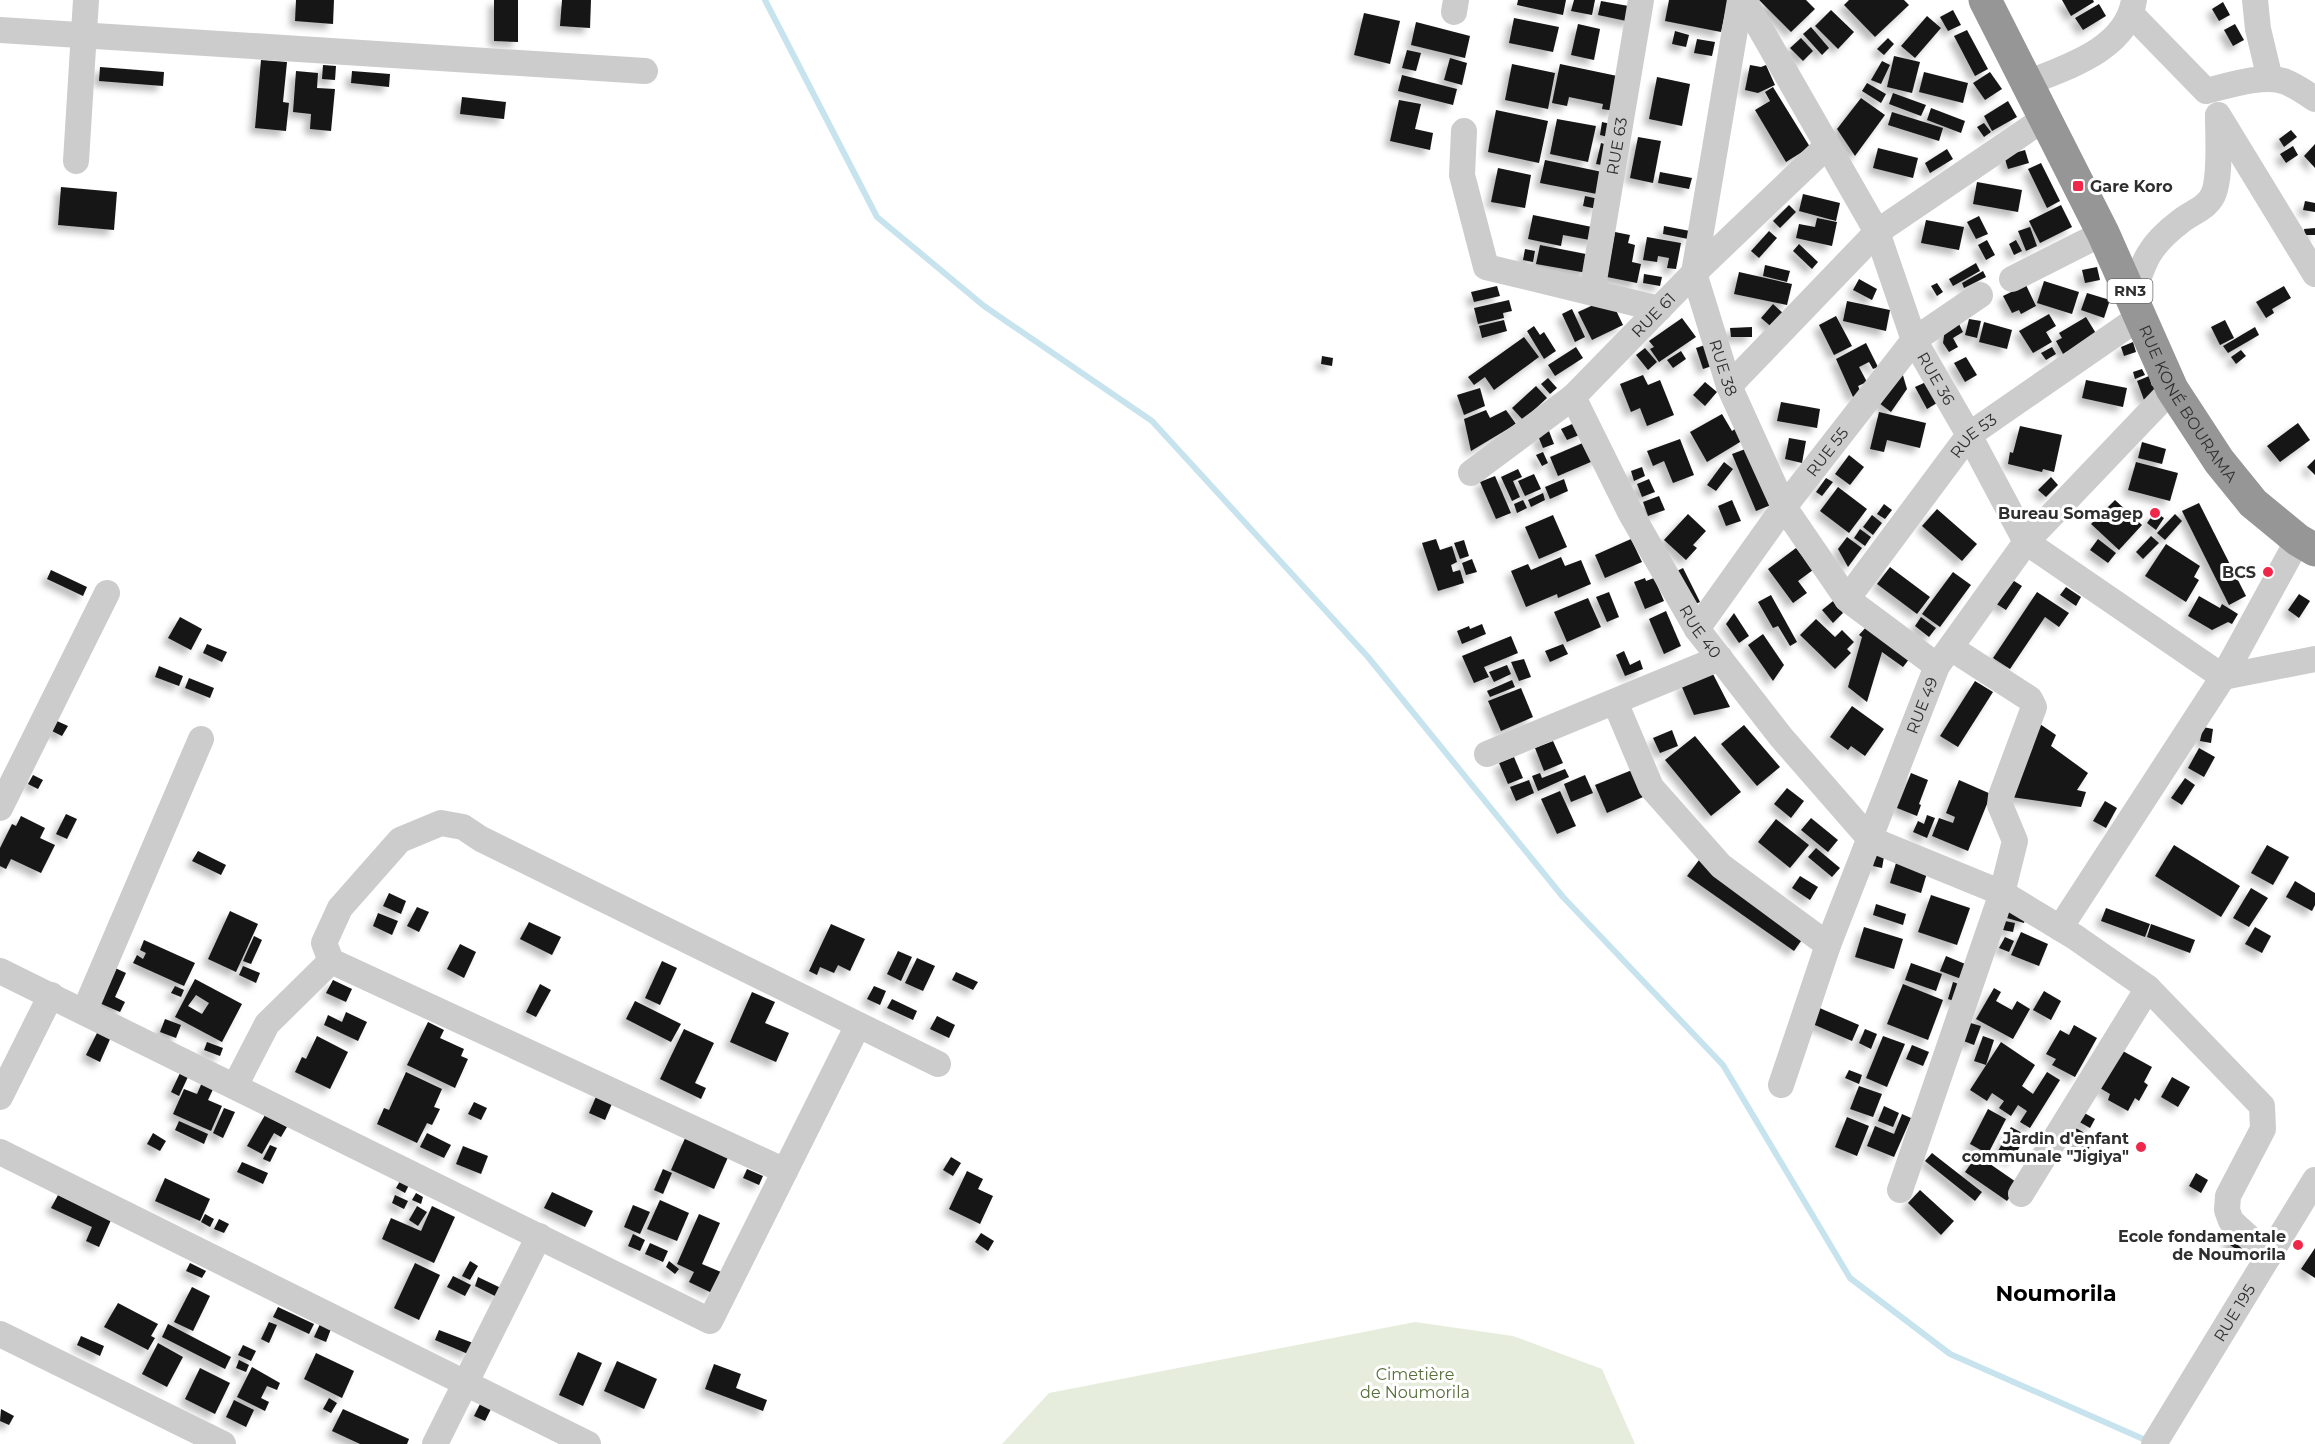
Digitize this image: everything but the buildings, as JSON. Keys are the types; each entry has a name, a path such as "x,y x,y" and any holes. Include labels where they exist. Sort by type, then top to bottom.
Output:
{"highway":[{"name":"RUE KONÉ BOURAMA","path":"1985,0 2103,232 2172,389 2219,461 2253,503 2306,545"}],"street":[{"path":"76,161 86,0"},
{"name":"RUE 63","path":"1592,292 1641,0"},
{"name":"RUE 36","path":"1742,0 1877,232 1914,339 2026,542 2223,677"},
{"name":"RUE 38","path":"1742,0 1694,273 1729,386 1784,507 1846,599 1944,657 2030,699 2034,707 2001,796 2001,805 2015,841 2002,892"},
{"path":"2255,0 2258,29 2270,79"},
{"path":"2027,83 2092,54 2118,35 2133,7 2206,91 2218,117 2315,274"},
{"path":"0,30 645,71"},
{"path":"2206,91 2249,81 2270,79 2284,81 2315,99"},
{"path":"2137,307 2141,269 2153,245 2181,220 2205,206 2213,194 2218,159 2218,117"},
{"path":"1729,386 1877,232 2045,118"},
{"path":"1464,131 1462,175 1486,267 1659,309"},
{"name":"RUE 61","path":"1471,473 1573,397 1694,273 1827,146"},
{"path":"2012,279 2103,232"},
{"name":"RUE 55","path":"1697,629 1784,507 1914,339 1980,295"},
{"name":"RUE 53","path":"1846,599 1969,435 2137,307"},
{"name":"RUE 49","path":"1781,1085 1828,945 1944,657 2026,542 2172,389"},
{"name":"RUE 40","path":"1573,397 1630,512 1697,629 1781,737 1870,839"},
{"path":"2060,928 2306,545"},
{"path":"0,808 107,593"},
{"path":"1487,754 1720,658"},
{"path":"2223,677 2315,659"},
{"path":"1615,702 1651,787 1721,866 1828,945"},
{"path":"84,1012 201,739"},
{"path":"785,1171 331,962 324,943 340,908 400,840 441,823 463,827 481,839 938,1064"},
{"path":"1870,839 2002,892 2060,928 2148,988 2262,1106 2263,1129 2228,1196 2227,1210 2231,1221 2269,1256"},
{"path":"1900,1190 2002,892"},
{"path":"235,1086 267,1024 331,962"},
{"path":"0,970 710,1321 858,1025"},
{"path":"2021,1194 2148,988"},
{"path":"0,1097 51,995"},
{"path":"0,1152 588,1444"},
{"name":"RUE 195","path":"2160,1435 2315,1180"},
{"path":"435,1444 538,1236"},
{"path":"0,1334 223,1444"}],"green space":[{"name":"Cimetière de Noumorila","path":"1415,1322 1513,1336 1602,1369 1635,1444 1002,1444 1049,1393"}],"waterway":[{"path":"765,0 877,217 984,306 1152,421 1368,657 1563,897 1723,1065 1850,1278 1950,1354 2150,1442"}],"place":[{"name":"Gare Koro","path":"2078,186"},
{"name":"Bureau Somagep","path":"2155,513"},
{"name":"BCS","path":"2268,572"},
{"name":"Jardin d'enfant communale \"Jigiya\"","path":"2141,1147"},
{"name":"Ecole fondamentale de Noumorila","path":"2298,1245"}],"district":[{"name":"Noumorila","path":"2056,1293"}]}
